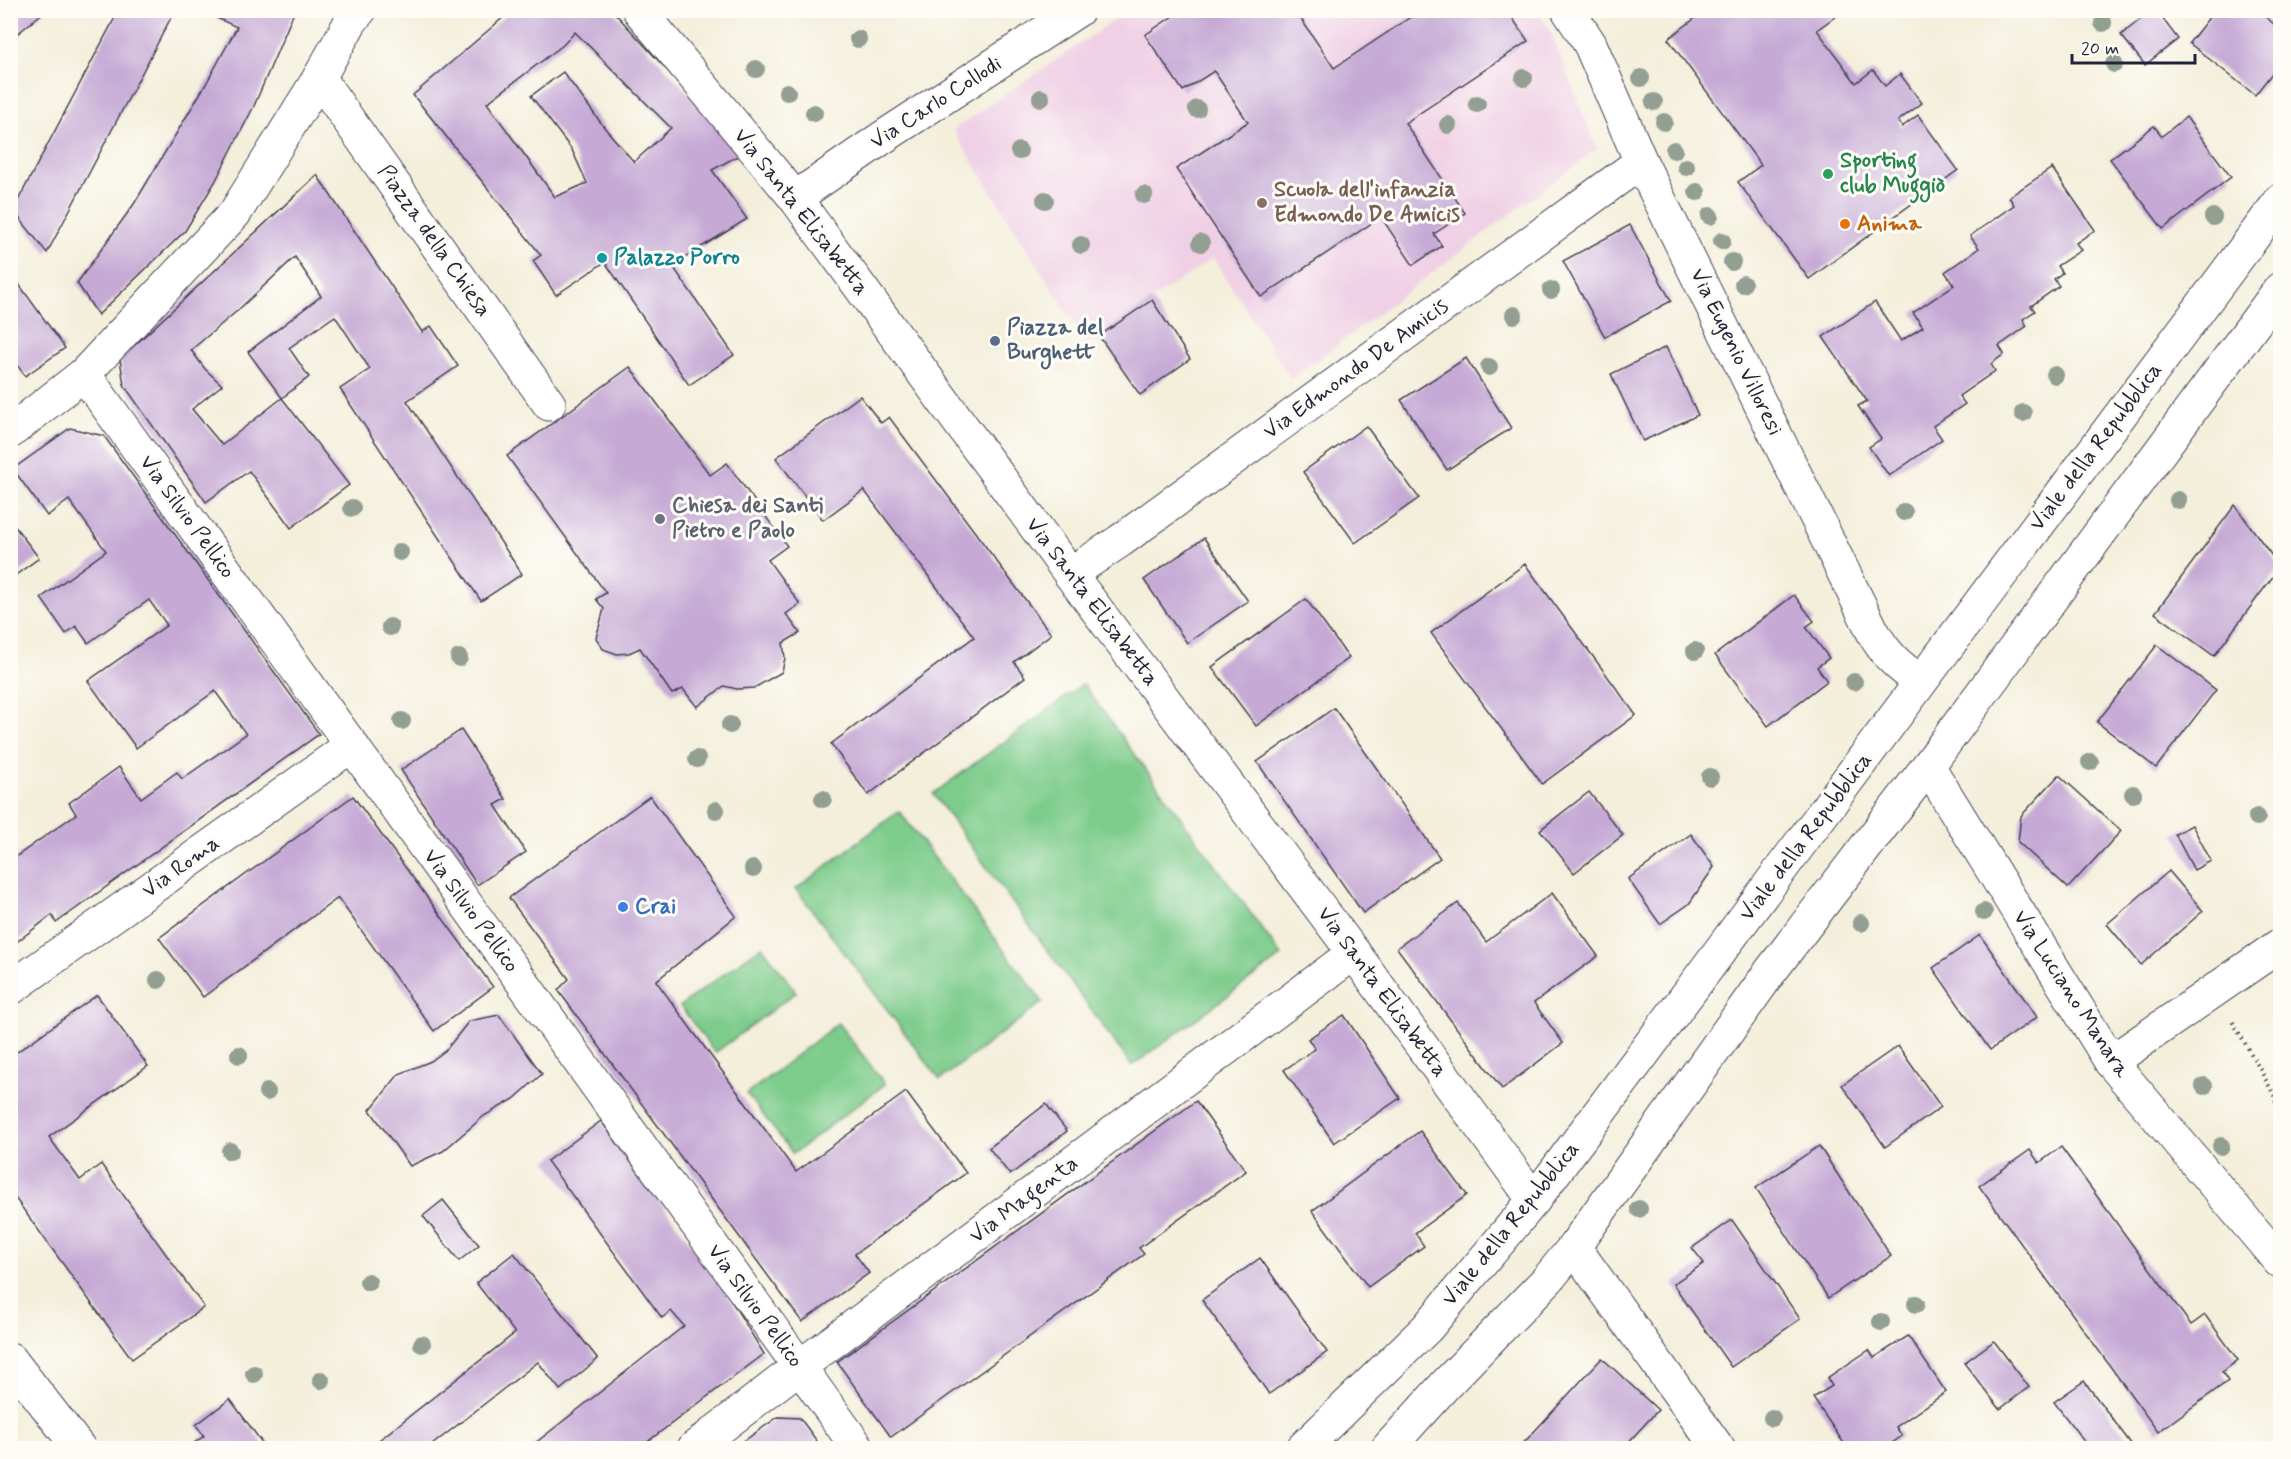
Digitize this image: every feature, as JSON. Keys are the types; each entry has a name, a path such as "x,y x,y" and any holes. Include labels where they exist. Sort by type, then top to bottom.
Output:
{"street":[{"path":"10,432 84,374 235,213 319,78 351,21 360,10"},
{"name":"Via Santa Elisabetta","path":"639,10 795,198 1070,574 1354,953 1534,1200"},
{"name":"Via Carlo Collodi","path":"795,198 882,138 1078,10"},
{"name":"Via Eugenio Villoresi","path":"1568,10 1590,44 1641,162 1873,632 1883,650 1900,668 1920,681"},
{"name":"Piazza della Chiesa","path":"319,78 549,404"},
{"name":"Via Edmondo De Amicis","path":"1070,574 1120,541 1641,162"},
{"name":"Viale della Repubblica","path":"1303,1449 1427,1328 1534,1200 2280,201"},
{"path":"1388,1449 1446,1384 1548,1279 1574,1247 1770,972 1928,766 2280,289"},
{"name":"Via Silvio Pellico","path":"84,374 858,1449"},
{"name":"Via Roma","path":"10,989 352,745"},
{"name":"Via Luciano Manara","path":"1928,766 2111,1062 2280,1262"},
{"path":"2111,1062 2280,945"},
{"name":"Via Magenta","path":"694,1449 800,1367 1354,953"},
{"path":"1574,1247 1718,1449"},
{"path":"10,1359 79,1449"},
{"path":"1372,1449 1446,1384"}],"path":[{"path":"2214,991 2275,1095 2280,1144"}],"shaded area":[{"name":"Scuola dell'infanzia Edmondo De Amicis","path":"1536,10 1550,30 1597,149 1291,379 1213,258 1087,344 953,130 1128,11"}],"green space":[{"path":"1083,684 1282,956 1132,1066 933,794"},
{"path":"899,811 1043,1002 940,1080 796,889"},
{"path":"762,946 796,992 715,1053 680,1006"},
{"path":"838,1023 885,1084 793,1154 747,1094"}],"building":[{"path":"10,10 46,10 10,40"},
{"path":"119,10 175,10 47,253 13,210"},
{"path":"199,10 295,10 254,106 215,182 185,231 98,315 77,283 134,204 206,84 237,27"},
{"path":"512,10 612,10 743,153 712,170 747,219 672,265 734,355 689,385 605,262 556,295 533,261 541,255 413,95","holes":["575,32 671,128 634,162 604,127 563,72 531,96 572,150 587,183 555,197 487,103 563,45"]},
{"path":"1182,10 1295,10 1334,68 1415,14 1413,10 1507,10 1528,41 1405,123 1465,213 1434,234 1442,246 1413,265 1381,217 1261,297 1176,169 1248,122 1214,71 1183,91 1145,35"},
{"path":"1706,10 1844,10 1817,30 1856,83 1873,70 1885,86 1900,74 1922,103 1898,121 1902,127 1918,115 1958,170 1809,279 1738,182 1761,165 1668,39"},
{"path":"2152,10 2156,10 2178,39 2145,65 2121,35"},
{"path":"2215,10 2257,10 2280,29 2280,63 2255,95 2189,43"},
{"path":"2186,117 2231,177 2163,229 2110,159 2154,126 2162,136"},
{"path":"2052,168 2095,230 2076,243 2081,250 2057,266 2062,273 2054,279 2059,286 2031,306 2035,311 2023,319 2027,326 1999,346 2004,354 1991,364 1995,371 1959,396 1965,404 1933,426 1942,439 1889,476 1869,447 1881,439 1858,406 1867,401 1823,337 1875,302 1901,341 1923,327 1913,313 1954,285 1945,272 1979,248 1970,236 2014,205 2009,197"},
{"path":"317,175 422,332 431,326 458,366 407,401 522,574 481,601 340,389 370,369 335,316 289,348 309,377 282,398 349,485 291,528 249,471 206,502 124,385 120,359","holes":["295,257 321,296 248,352 282,398 222,445 192,409 222,385 205,369 191,350"]},
{"path":"1630,225 1671,301 1605,337 1563,261"},
{"path":"10,272 65,348 25,376 10,355"},
{"path":"1152,300 1190,359 1140,395 1099,336"},
{"path":"1666,347 1698,415 1643,441 1611,374"},
{"path":"1466,358 1511,428 1447,470 1401,400"},
{"name":"Chiesa dei Santi Pietro e Paolo","path":"630,367 710,475 727,463 787,546 768,560 800,604 786,614 800,633 783,643 785,658 782,672 754,688 737,689 724,686 697,707 683,689 672,694 640,648 629,653 617,654 603,649 596,638 604,609 596,599 606,593 507,456"},
{"path":"860,396 881,423 889,417 1051,634 1014,662 1025,677 868,795 831,744 974,637 864,490 823,520 776,458"},
{"path":"1366,426 1419,498 1355,543 1303,472"},
{"path":"70,428 104,436 319,734 56,923 52,915 10,947 10,861 76,814 69,803 119,767 141,798 177,772 182,779 246,734 215,691 136,748 88,681 167,625 149,600 88,643 76,626 66,634 41,598 106,551 69,500 47,516 13,469"},
{"path":"2235,505 2280,567 2214,656 2155,613"},
{"path":"10,520 39,558 10,579"},
{"path":"1204,538 1248,601 1187,643 1144,580"},
{"path":"1525,564 1636,715 1542,784 1431,633"},
{"path":"1794,595 1814,621 1806,627 1829,658 1817,667 1827,681 1768,726 1715,655"},
{"path":"1306,599 1349,658 1256,726 1212,667"},
{"path":"2157,645 2216,690 2156,768 2097,722"},
{"path":"1334,708 1440,858 1363,913 1257,762"},
{"path":"461,730 506,799 495,805 526,852 477,885 401,770"},
{"path":"2059,775 2121,831 2068,888 2018,842 2021,816"},
{"path":"1589,792 1623,835 1574,873 1540,830"},
{"path":"353,796 493,987 434,1031 338,898 203,997 159,938"},
{"path":"650,796 736,916 656,981 796,1172 906,1092 966,1173 855,1254 869,1273 802,1322 558,990 569,979 509,898"},
{"path":"2192,825 2211,861 2194,870 2175,834"},
{"path":"1691,834 1714,867 1689,904 1660,924 1628,879"},
{"path":"2169,871 2203,911 2141,965 2107,924"},
{"path":"1552,893 1598,956 1534,1003 1563,1043 1502,1089 1397,948 1458,903 1486,942"},
{"path":"1980,935 2037,1017 1990,1050 1933,968"},
{"path":"97,995 148,1066 49,1137 80,1180 101,1164 204,1307 132,1359 10,1191 10,1057"},
{"path":"499,1015 542,1074 514,1099 484,1116 443,1151 410,1166 370,1110 399,1074 431,1061 446,1050 469,1021"},
{"path":"1344,1015 1400,1098 1334,1143 1284,1070 1315,1049 1308,1039"},
{"path":"1898,1046 1941,1107 1885,1147 1842,1085"},
{"path":"1196,1101 1246,1171 1139,1248 1144,1254 891,1437 837,1362"},
{"path":"1046,1104 1067,1131 1010,1175 989,1148"},
{"path":"601,1121 724,1289 764,1354 639,1448 529,1448 684,1326 671,1311 662,1318 547,1161"},
{"path":"1420,1131 1467,1195 1415,1233 1424,1246 1368,1287 1312,1211"},
{"path":"1819,1146 1891,1256 1828,1298 1756,1188"},
{"path":"2061,1147 2191,1325 2205,1315 2238,1360 2222,1372 2228,1381 2158,1432 1979,1186 2030,1150 2039,1163"},
{"path":"443,1200 479,1245 459,1261 423,1216"},
{"path":"1732,1220 1800,1319 1731,1367 1673,1284 1704,1263 1692,1248"},
{"path":"514,1253 598,1359 560,1390 538,1362 428,1448 369,1448 515,1333 476,1283"},
{"path":"1260,1258 1327,1352 1269,1394 1202,1300"},
{"path":"1908,1336 1946,1392 1896,1427 1902,1436 1885,1448 1847,1448 1813,1398 1832,1386 1827,1378 1869,1350 1874,1358"},
{"path":"1994,1341 2029,1387 2000,1409 1964,1363"},
{"path":"1602,1358 1658,1410 1623,1448 1519,1448"},
{"path":"2084,1381 2134,1448 2089,1448 2054,1402"},
{"path":"230,1399 266,1448 187,1448 204,1436 196,1425"},
{"path":"778,1417 800,1418 822,1448 734,1448"}],"place":[{"name":"Sporting club Muggiò","path":"1828,174"},
{"name":"Scuola dell'infanzia Edmondo De Amicis","path":"1262,203"},
{"name":"Anima","path":"1845,224"},
{"name":"Palazzo Porro","path":"602,258"},
{"name":"Piazza del Burghett","path":"995,341"},
{"name":"Chiesa dei Santi Pietro e Paolo","path":"660,519"},
{"name":"Crai","path":"623,907"}]}
